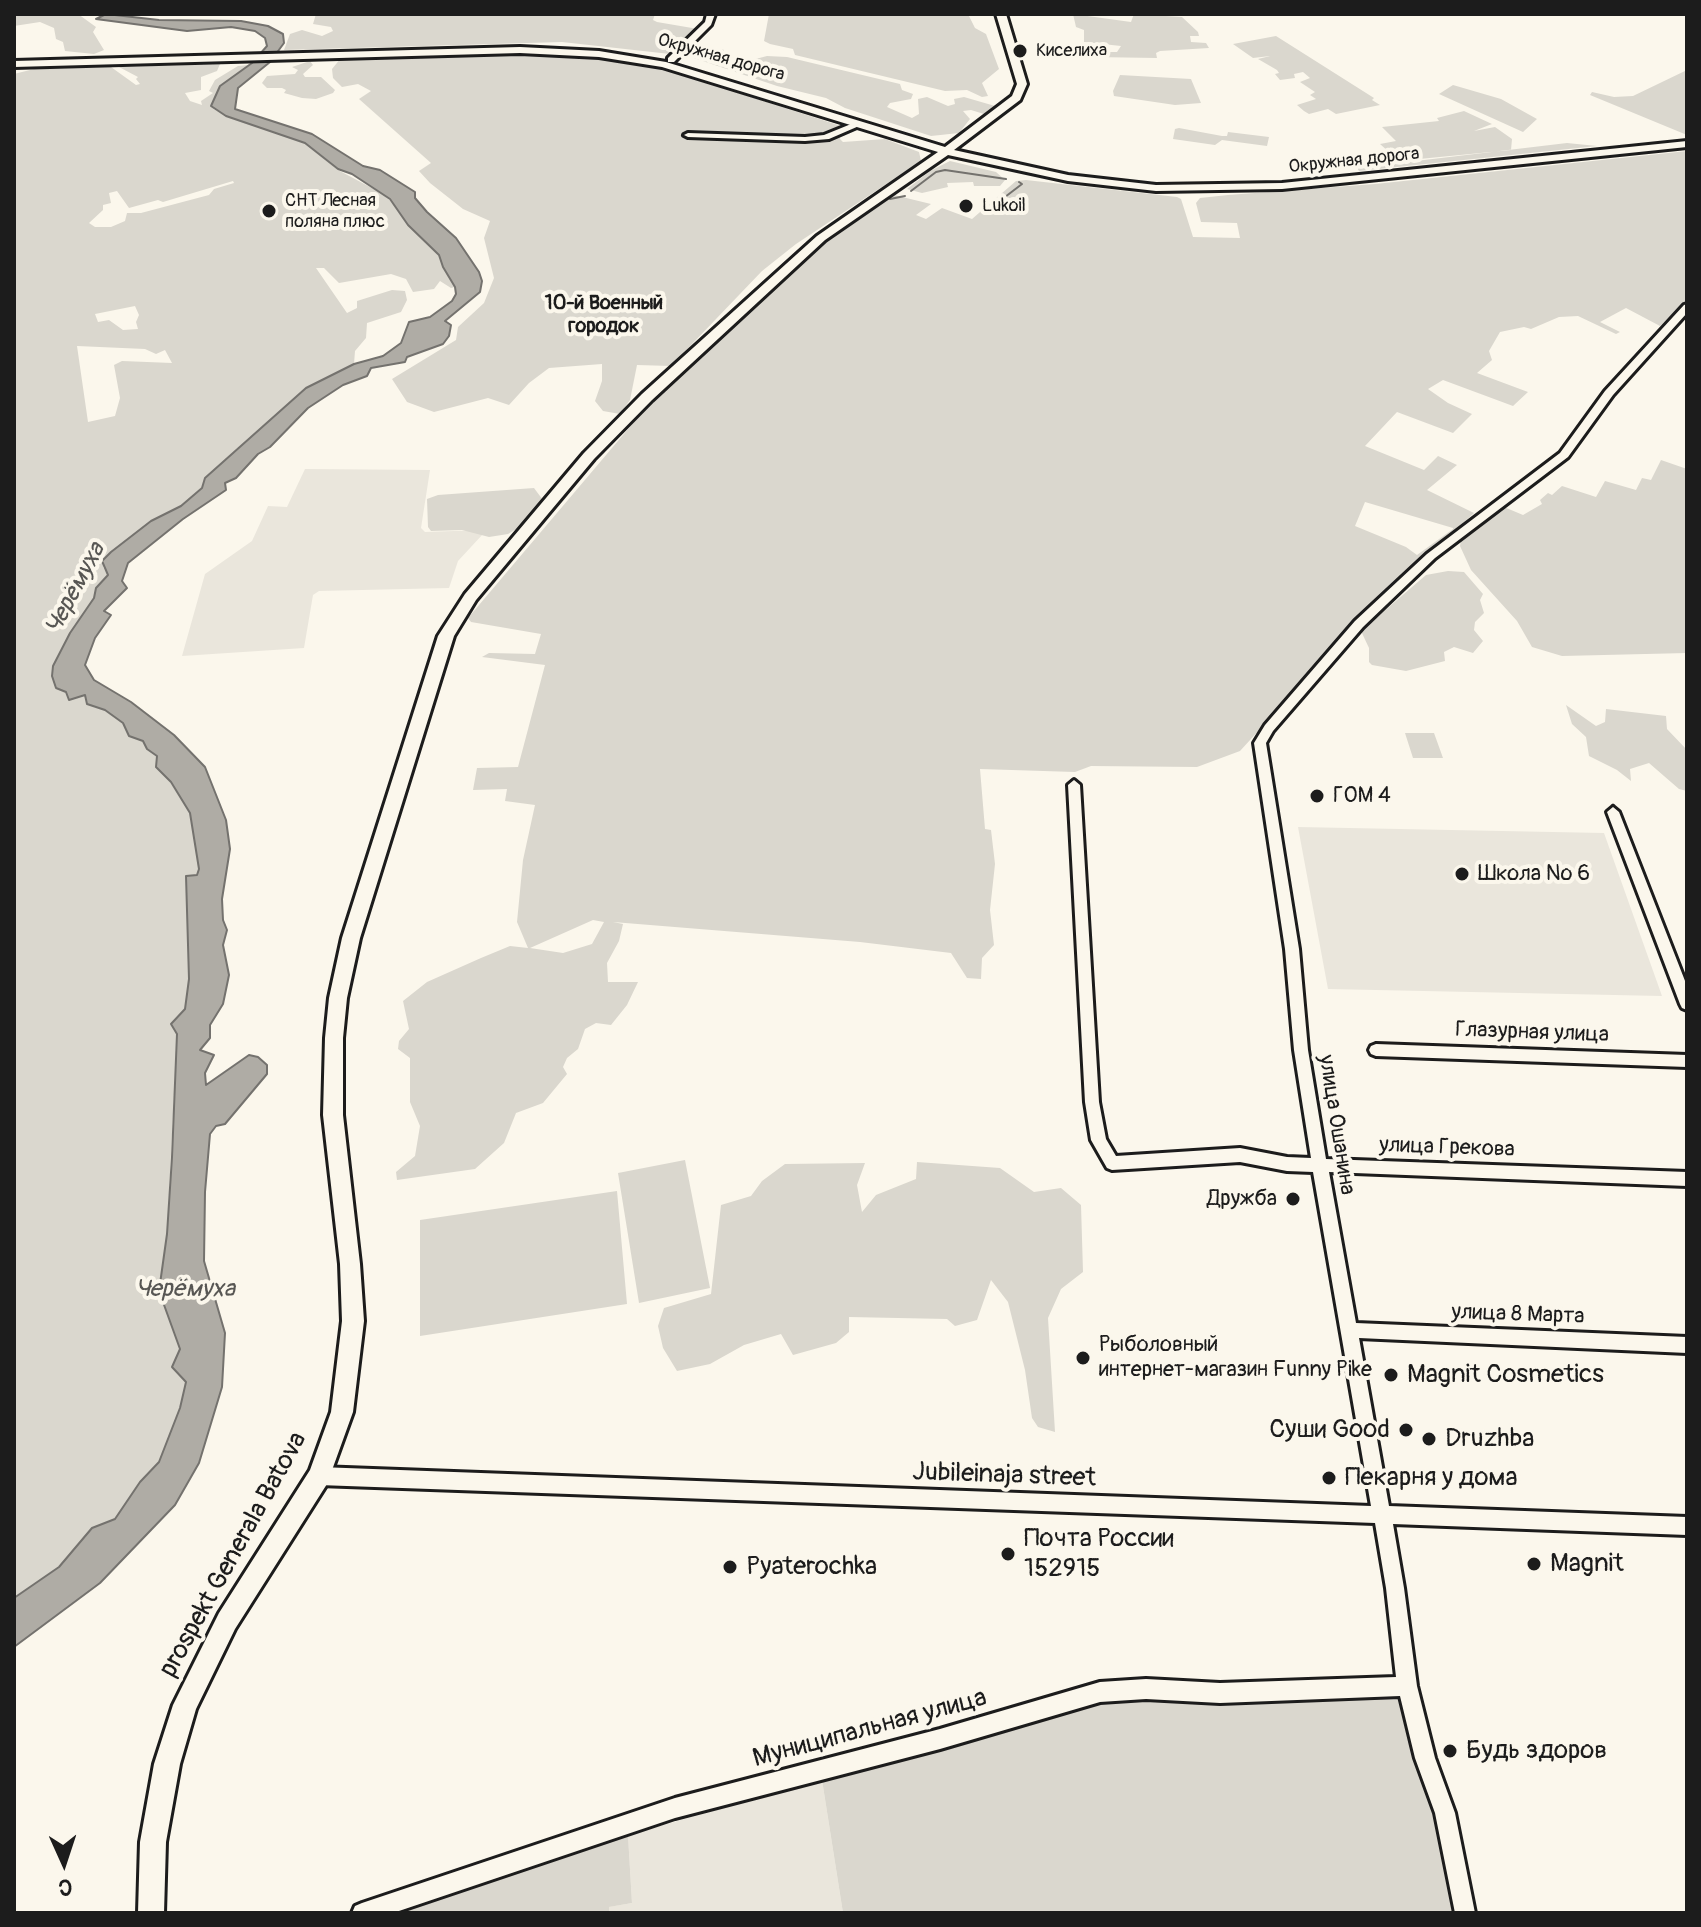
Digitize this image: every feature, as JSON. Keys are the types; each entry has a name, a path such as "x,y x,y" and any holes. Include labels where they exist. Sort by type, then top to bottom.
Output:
{"main road":[{"name":"prospekt Generala Batova","path":"151,1913 153,1842 167,1764 185,1705 227,1621 319,1476 342,1412 351,1346 350,1264 331,1087 338,998 351,938 449,629 470,597 589,456 647,397 821,238 1009,105 1021,90 1001,14"},
{"name":"Окружная дорога","path":"305,54 560,46 617,50 671,60 948,150"},
{"name":"Окружная дорога","path":"14,62 520,50 599,54 663,64 856,124 1024,170 1139,187 1245,188 1687,144"}],"street":[{"path":"671,60 708,23 711,14"},
{"path":"688,135 805,139 826,137 856,124"},
{"name":"улица Ошанина","path":"1465,1913 1445,1813 1425,1758 1407,1686 1395,1588 1319,1165 1261,741 1351,632 1416,570 1493,507 1564,455 1609,393 1687,307"},
{"name":"улица Грекова","path":"1074,785 1092,1102 1099,1140 1112,1163 1240,1155 1287,1164 1687,1179"},
{"path":"1613,812 1687,1004"},
{"name":"Глазурная улица","path":"1376,1050 1687,1061"},
{"name":"улица 8 Марта","path":"1348,1330 1687,1345"},
{"name":"Jubileinaja street","path":"319,1476 1687,1526"},
{"name":"Муниципальная улица","path":"362,1913 675,1808 940,1739 1100,1692 1146,1689 1220,1693 1407,1686"}],"shaded area":[{"path":"14,14 78,14 96,27 93,32 104,50 94,54 65,51 63,42 56,39 54,28 40,22 14,26"},
{"path":"316,14 655,14 653,20 657,22 698,29 670,54 562,42 284,50 290,34 302,30 322,36 333,31 331,27 313,24"},
{"path":"769,14 968,14 975,28 986,34 999,69 982,83 988,96 982,97 967,90 945,91 795,55 793,49 764,41"},
{"path":"1073,14 1131,22 1134,14 1182,17 1198,32 1199,36 1190,36 1191,42 1206,43 1209,48 1160,51 1156,53 1157,58 1094,57 1093,52 1117,52 1121,46 1084,42 1084,30 1076,27"},
{"path":"1276,36 1374,98 1372,100 1380,105 1336,114 1328,109 1309,114 1304,111 1297,105 1316,99 1310,95 1315,92 1300,82 1310,78 1303,72 1294,74 1295,78 1280,80 1275,74 1279,73 1277,70 1258,59 1270,56 1253,58 1233,44"},
{"path":"703,50 724,50 717,62 739,70 748,61 767,56 787,57 900,84 902,90 913,94 911,99 890,103 887,107 912,118 919,114 918,99 927,97 948,106 955,104 954,99 964,97 995,106 984,114 963,111 970,119 959,133 931,136 845,108 826,98 777,86 691,57"},
{"path":"580,55 652,65 841,126 840,139 843,142 885,139 919,152 921,161 796,244 762,271 671,366 637,365 630,400 620,414 603,411 595,401 602,381 602,364 549,368 529,383 509,405 488,398 434,412 407,402 392,379 456,340 458,327 484,303 494,278 484,238 490,221 463,209 430,183 419,171 431,163 359,99 371,91 358,84 342,87 333,78 332,69 341,58"},
{"path":"310,61 313,65 303,74 305,77 321,77 335,90 333,93 316,99 302,98 284,93 286,90 282,88 267,88 262,83 267,76 295,74 298,70 292,67"},
{"path":"220,64 217,71 201,77 201,90 185,93 190,101 202,105 201,101 213,93 209,91 215,80 238,66 248,65 215,99 214,109 305,143 338,170 385,195 439,255 455,287 451,288 440,281 434,289 413,292 406,279 391,274 339,283 324,268 316,268 347,313 357,308 357,301 392,290 405,291 407,300 401,312 367,323 366,338 355,351 354,364 306,388 205,478 202,487 181,506 151,521 103,567 108,575 96,588 94,598 70,633 53,666 66,692 85,695 94,707 123,723 129,736 143,741 147,749 157,756 162,770 190,812 199,869 197,875 186,877 189,979 185,1009 177,1034 167,1234 159,1290 180,1349 186,1382 180,1408 159,1462 140,1482 115,1519 92,1528 59,1567 14,1598 14,74 34,69 111,67 136,85 140,84 136,79 138,77 119,67","holes":["233,181 214,189 209,195 141,213 127,213 125,221 111,227 95,227 89,223 103,210 103,205 111,203 109,193 117,191 129,208 158,200 163,202","135,306 139,315 136,322 138,329 123,330 109,320 98,322 95,314","77,346 145,349 156,354 165,350 172,363 122,361 114,365 120,398 115,416 88,422"]},
{"path":"1687,70 1687,135 1590,95 1592,92 1614,97 1633,96"},
{"path":"1120,75 1191,79 1201,103 1175,105 1114,96"},
{"path":"1453,85 1501,99 1537,119 1523,132 1439,94"},
{"path":"1464,111 1492,124 1474,131 1495,127 1512,139 1511,150 1399,161 1380,144 1396,141 1382,127 1439,121 1437,118"},
{"path":"1175,129 1222,136 1227,136 1228,132 1269,137 1267,146 1222,140 1215,145 1173,139"},
{"path":"1567,143 1597,146 1359,171 1357,168"},
{"path":"1687,151 1687,301 1660,326 1626,308 1600,322 1620,332 1616,334 1578,316 1559,317 1531,329 1524,327 1500,332 1489,351 1492,360 1477,373 1528,392 1513,406 1443,380 1428,389 1472,414 1453,433 1397,412 1365,446 1424,470 1438,456 1457,465 1427,490 1474,513 1340,636 1240,751 1197,767 1091,766 1075,772 980,769 985,829 991,830 995,864 990,910 994,945 982,958 981,979 967,978 951,953 860,942 613,922 623,924 619,941 607,963 608,982 638,982 627,1005 611,1025 596,1023 585,1029 578,1049 567,1058 563,1067 567,1074 543,1103 516,1113 504,1143 475,1169 397,1180 396,1172 415,1156 420,1126 410,1102 410,1058 398,1049 399,1041 409,1029 403,1001 427,982 481,958 510,946 528,948 517,922 523,860 535,805 505,801 507,789 473,790 477,768 518,767 545,665 482,657 489,653 535,654 541,634 471,622 468,618 645,409 828,240 894,195 931,204 916,215 926,219 942,208 972,219 1016,181 1026,180 1177,197 1181,199 1193,237 1240,238 1237,223 1201,222 1196,203 1200,198 1375,184","holes":["1365,502 1453,528 1453,529 1417,555 1406,547 1355,526","593,920 604,922 592,944 563,953 530,948"]},
{"path":"950,161 996,172 1005,180 1000,186 974,186 973,182 947,183 948,187 922,193 907,189 930,171"},
{"path":"1661,460 1687,469 1687,653 1562,656 1532,647 1517,621 1471,570 1460,546 1461,540 1504,507 1523,515 1542,504 1540,500 1548,493 1552,495 1562,486 1596,497 1605,481 1636,490 1642,478 1651,480"},
{"path":"305,469 430,470 421,528 425,532 483,530 483,534 458,561 449,588 319,591 313,595 304,648 182,656 205,574 252,541 268,506 287,507"},
{"path":"534,488 543,500 523,525 508,534 489,537 462,530 431,531 428,527 427,499 438,495"},
{"path":"1464,572 1483,594 1480,600 1484,613 1475,622 1474,630 1483,641 1473,653 1454,647 1444,652 1445,661 1406,671 1372,665 1361,631 1426,575"},
{"path":"1566,705 1596,726 1605,722 1606,709 1666,716 1667,729 1687,750 1687,791 1679,789 1649,763 1630,769 1631,781 1589,756 1586,737 1572,724"},
{"path":"1405,733 1434,733 1443,758 1413,758"},
{"name":"Школа № 6","path":"1298,827 1604,833 1662,996 1328,989"},
{"path":"685,1160 710,1288 639,1303 618,1173"},
{"path":"917,1162 1000,1168 1034,1192 1061,1188 1081,1205 1083,1272 1061,1289 1048,1318 1055,1432 1038,1427 1032,1418 1025,1370 1008,1302 991,1280 977,1320 955,1326 947,1319 849,1317 849,1332 836,1343 793,1355 781,1334 744,1345 710,1364 677,1371 663,1348 658,1326 664,1308 711,1294 721,1205 751,1196 762,1181 785,1164 865,1163 857,1185 862,1212 876,1195 916,1179"},
{"path":"617,1191 627,1304 420,1336 420,1220"},
{"path":"1403,1692 1438,1813 1456,1913 843,1913 822,1780 1103,1698"},
{"path":"822,1780 843,1913 609,1913 608,1907 632,1903 628,1835"},
{"path":"628,1835 632,1903 609,1907 609,1913 391,1913"}],"water":[{"name":"Черёмуха","path":"106,14 159,20 241,21 268,26 283,34 284,43 270,62 238,88 235,109 312,134 363,166 380,170 415,192 415,198 427,212 456,238 482,281 480,292 445,321 451,325 449,336 443,344 407,357 405,362 371,368 367,376 343,385 308,408 236,478 225,483 226,490 183,519 128,563 122,581 127,588 104,611 111,615 95,638 85,665 94,680 131,702 174,735 205,767 226,820 230,849 222,899 227,930 223,945 229,975 223,1004 210,1025 210,1038 200,1050 214,1055 205,1073 206,1085 249,1055 258,1057 267,1065 267,1074 225,1124 216,1126 210,1134 204,1261 225,1333 222,1387 199,1463 175,1505 100,1583 14,1647 14,1598 59,1567 92,1528 115,1519 140,1482 159,1462 180,1408 186,1382 172,1367 180,1349 159,1291 167,1234 172,1157 177,1034 171,1024 185,1009 189,979 186,876 197,875 199,869 190,813 171,782 156,767 157,756 147,749 143,741 129,736 123,723 105,710 87,704 85,695 69,700 66,692 56,688 53,666 70,633 94,598 96,588 108,575 102,561 111,552 151,521 181,506 202,488 205,478 306,388 354,364 383,356 401,343 409,322 430,317 452,301 456,294 439,255 408,225 390,199 352,174 338,169 305,143 226,116 211,106 220,86 252,63 267,46 265,38 255,31 231,27 187,31 96,19"}],"waterway":[{"path":"911,191 936,172 945,170 1006,179"},
{"path":"988,210 1022,184 1019,182"},
{"path":"890,199 905,196"}],"place":[{"name":"Киселиха","path":"1020,51"},
{"name":"Lukoil","path":"966,206"},
{"name":"СНТ Лесная поляна плюс","path":"269,211"},
{"name":"ГОМ 4","path":"1317,796"},
{"name":"Школа № 6","path":"1462,874"},
{"name":"Дружба","path":"1293,1199"},
{"name":"Рыболовный интернет-магазин Funny Pike","path":"1083,1358"},
{"name":"Magnit Cosmetics","path":"1391,1375"},
{"name":"Суши Good","path":"1406,1430"},
{"name":"Druzhba","path":"1429,1439"},
{"name":"Пекарня у дома","path":"1329,1478"},
{"name":"Почта России 152915","path":"1008,1554"},
{"name":"Magnit","path":"1534,1564"},
{"name":"Pyaterochka","path":"730,1567"},
{"name":"Будь здоров","path":"1450,1751"}],"district":[{"name":"10-й Военный городок","path":"604,316"}]}
